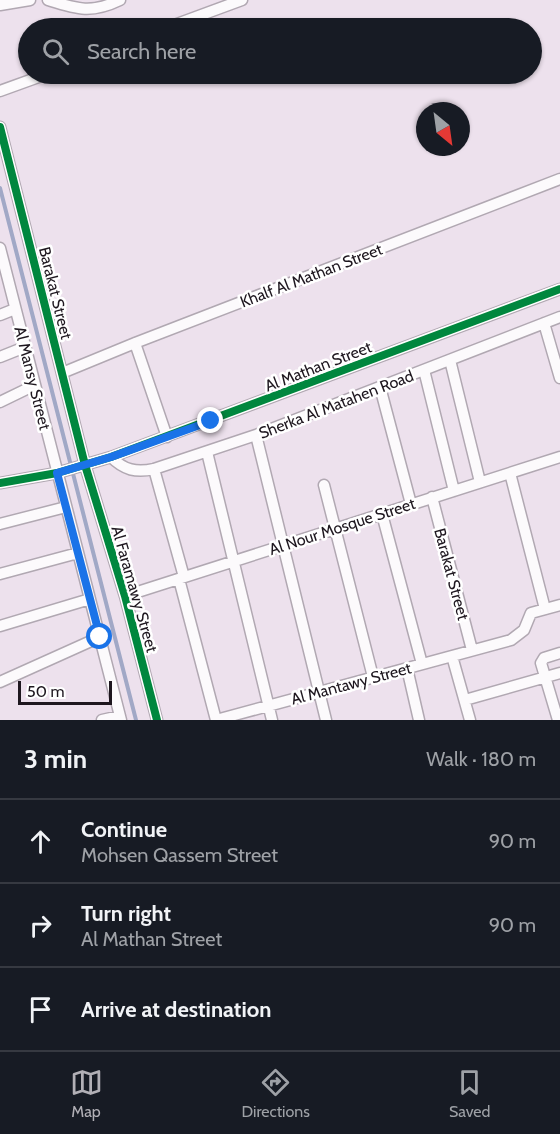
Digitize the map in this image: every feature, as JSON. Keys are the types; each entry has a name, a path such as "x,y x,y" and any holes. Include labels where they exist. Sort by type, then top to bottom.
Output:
{"street":[{"path":"0,5 30,0"},
{"path":"48,0 80,10 103,7 120,0"},
{"path":"193,18 242,0"},
{"path":"0,91 19,84"},
{"name":"Barakat Street","path":"0,127 85,465"},
{"name":"Khalf Al Mathan Street","path":"62,374 135,343 560,179"},
{"name":"Al Mansy Street","path":"0,248 121,718"},
{"name":"Al Mathan Street","path":"0,481 57,473 111,457 560,289"},
{"path":"0,315 15,309"},
{"name":"Sherka Al Matahen Road","path":"111,457 125,468 134,471 143,472 154,469 256,435 560,317"},
{"path":"544,323 560,378"},
{"path":"135,343 167,437"},
{"path":"0,357 25,347"},
{"path":"450,360 480,482"},
{"path":"424,370 454,491"},
{"path":"0,402 35,385"},
{"path":"380,387 411,504"},
{"path":"256,435 326,720"},
{"path":"207,452 272,720"},
{"name":"Al Nour Mosque Street","path":"125,596 560,457"},
{"name":"Al Faramawy Street","path":"85,465 125,596 157,720"},
{"path":"154,469 216,720"},
{"path":"510,473 545,609 560,605"},
{"path":"324,485 373,677"},
{"name":"Barakat Street","path":"432,497 472,650"},
{"path":"0,524 66,507"},
{"path":"382,514 422,664"},
{"path":"0,574 78,553"},
{"path":"0,626 90,599"},
{"name":"Al Mantawy Street","path":"216,720 516,638 524,630 529,615 545,609"},
{"path":"0,682 100,637"},
{"path":"558,720 541,663 542,660 560,654"},
{"path":"452,656 470,720"},
{"path":"407,668 419,720"},
{"path":"465,700 560,673"},
{"path":"102,720 121,718"}],"waterway":[{"path":"0,188 136,720"}],"cycle path":[{"path":"0,127 85,465 125,596 157,720"},
{"path":"0,483 57,473 111,457 560,289"}],"route":[{"path":"100,637 57,473 111,457 211,421"}]}
